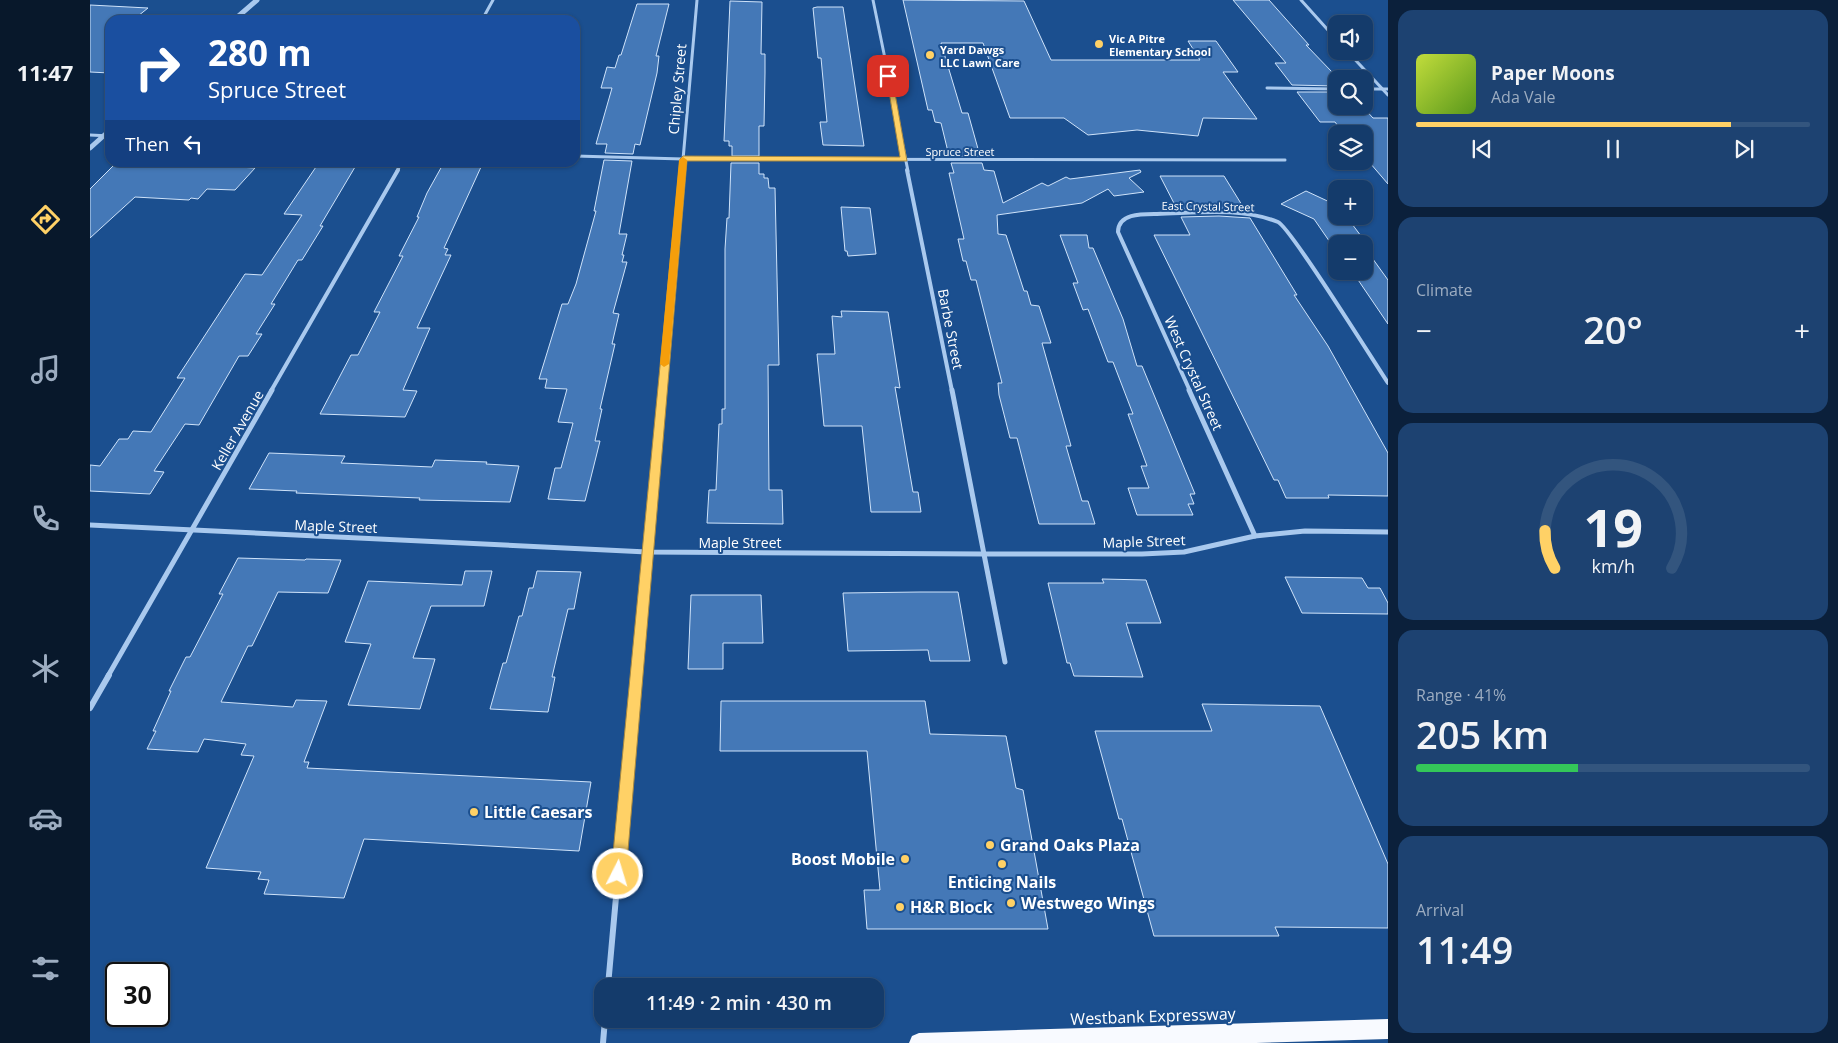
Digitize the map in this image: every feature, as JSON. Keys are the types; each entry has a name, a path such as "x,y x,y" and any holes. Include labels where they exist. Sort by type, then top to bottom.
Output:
{"highway":[{"name":"Westbank Expressway","path":"919,1043 1388,1030"}],"street":[{"path":"240,15 257,0"},
{"path":"485,15 493,0"},
{"name":"Chipley Street","path":"609,978 697,0"},
{"name":"Barbe Street","path":"873,0 1005,662"},
{"path":"1301,0 1328,30"},
{"path":"1355,60 1388,95"},
{"path":"1267,88 1328,88"},
{"path":"1373,89 1388,89"},
{"path":"90,135 105,136"},
{"path":"90,148 105,137"},
{"name":"Spruce Street","path":"580,156 683,159 1285,160"},
{"name":"Keller Avenue","path":"90,708 399,167"},
{"name":"East Crystal Street","path":"1122,220 1129,216 1141,214 1250,213 1281,223 1388,383"},
{"name":"West Crystal Street","path":"1122,220 1118,225 1118,232 1255,536"},
{"name":"Maple Street","path":"90,525 192,532 647,552 984,554 1142,554 1184,552 1255,536 1305,531 1388,532"},
{"path":"603,1043 604,1028"}],"building":[{"path":"903,0 1024,1 1051,60 1200,60 1188,41 1216,41 1238,72 1223,72 1257,119 1203,118 1198,136 1137,130 1088,135 1064,118 1010,118 983,43 941,43 962,113 968,113 980,156 949,156 941,123 935,122 932,110 928,110"},
{"path":"1233,0 1269,0 1309,45 1306,45 1330,70 1328,70 1328,86 1292,85 1275,63 1286,63"},
{"path":"730,1 762,2 761,54 765,54 764,126 759,126 759,156 732,156 732,146 729,146 729,141 724,141"},
{"path":"637,4 669,4 656,56 659,56 657,73 640,145 635,144 633,154 605,153 607,144 596,144 612,88 601,88 607,67 615,68 619,55 621,55"},
{"path":"90,5 148,8 139,15 105,15 105,73 90,72"},
{"path":"843,7 864,146 823,145 820,122 827,122 821,58 818,58 813,8"},
{"path":"1297,92 1328,92 1328,115 1370,115 1373,118 1388,118 1388,184 1373,166 1373,125 1337,125 1335,122 1320,122"},
{"path":"604,160 632,161 619,234 627,234 622,262 627,262 613,313 619,314 612,344 615,344 600,409 602,409 595,441 600,441 585,501 548,499 555,468 561,468 573,423 558,422 567,389 545,388 547,379 539,379 562,304 568,304 576,284 596,211 594,211"},
{"path":"731,163 759,163 759,174 764,174 764,178 768,178 769,188 775,188 779,365 768,365 769,490 782,490 783,524 707,523 709,490 716,490 719,424 722,424 722,409 725,409 725,249 727,218 729,218"},
{"path":"951,163 982,163 984,170 994,171 1003,203 1042,183 1048,186 1066,177 1070,179 1140,170 1141,172 1129,178 1144,192 1114,196 1108,189 1082,203 997,215 998,234 1006,235 1024,291 1027,291 1031,305 1039,306 1051,343 1042,343 1071,446 1066,446 1082,501 1088,501 1095,524 1039,524 1017,438 1010,438 999,395 998,383 1002,383 976,280 971,280 966,261 963,261 958,239 964,239 949,173 954,173"},
{"path":"112,167 255,168 235,190 207,189 198,199 135,197 90,238 90,189"},
{"path":"316,167 355,167 320,226 323,226 302,260 298,260 271,304 275,304 256,334 262,334 248,356 239,356 199,425 185,424 154,471 164,472 150,494 90,491 90,465 100,466 119,439 128,439 133,431 151,432 185,378 177,378 245,274 262,275 302,215 284,214"},
{"path":"441,167 481,167 444,248 448,249 445,255 451,255 417,328 430,328 403,390 417,391 405,417 320,414 351,355 358,355 380,312 374,312 403,256 399,256 419,217 417,217 427,193"},
{"path":"1160,176 1224,176 1245,210 1219,208 1177,209"},
{"path":"1306,191 1328,201 1328,225 1353,225 1360,235 1328,235 1328,239 1314,219 1281,204"},
{"path":"841,207 870,208 876,254 848,256 847,251 845,251"},
{"path":"1219,216 1250,218 1297,295 1294,295 1328,346 1388,453 1388,496 1328,495 1329,498 1286,498 1278,480 1274,480 1154,235 1190,235 1181,217"},
{"path":"1060,235 1087,235 1089,248 1093,248 1123,319 1137,366 1142,366 1195,494 1190,494 1194,504 1188,504 1193,515 1137,515 1128,488 1149,488 1141,466 1147,466 1128,414 1133,414 1113,362 1108,362 1088,309 1083,310 1073,283 1078,283"},
{"path":"1373,259 1388,280 1388,324 1358,280 1373,280"},
{"path":"841,311 888,312 900,388 895,387 913,492 918,492 921,512 871,512 862,426 824,426 817,354 835,354 832,316 842,317"},
{"path":"269,453 345,456 341,463 432,467 435,460 487,462 486,464 519,466 510,502 419,500 420,498 296,493 297,491 249,489"},
{"path":"238,558 341,560 328,593 278,592 252,646 248,646 221,702 293,707 296,700 327,701 304,762 309,762 307,768 591,782 579,851 364,839 344,898 264,894 269,880 258,879 261,872 206,868 254,756 241,755 246,744 204,739 198,752 147,749 156,731 153,731 171,691 169,691 186,657 190,657 223,594 219,594"},
{"path":"465,571 492,571 484,606 431,606 413,658 435,659 420,709 348,705 371,644 345,642 368,581 462,585"},
{"path":"537,571 581,572 574,609 568,609 552,677 555,677 548,712 490,709 503,663 506,663 519,616 522,616 529,588 533,588"},
{"path":"1285,577 1362,578 1368,588 1380,588 1388,603 1388,614 1302,613"},
{"path":"1102,579 1146,580 1161,623 1126,623 1143,677 1074,676 1070,663 1067,663 1048,583 1104,583"},
{"path":"958,592 970,661 930,661 928,650 848,651 843,593"},
{"path":"691,595 761,595 763,643 723,643 723,669 688,669"},
{"path":"721,701 925,701 930,734 1006,736 1016,788 1023,790 1048,929 867,929 864,890 880,890 867,751 720,751"},
{"path":"1202,704 1320,706 1388,864 1388,928 1275,927 1279,936 1154,936 1122,819 1119,819 1095,731 1212,731"}],"slow traffic":[{"path":"664,364 683,160"}],"place":[{"name":"Vic A Pitre Elementary School","path":"1099,44"},
{"name":"Yard Dawgs LLC Lawn Care","path":"930,55"},
{"name":"Little Caesars","path":"474,812"},
{"name":"Grand Oaks Plaza","path":"990,845"},
{"name":"Boost Mobile","path":"905,859"},
{"name":"Enticing Nails","path":"1002,864"},
{"name":"Westwego Wings","path":"1011,903"},
{"name":"H&R Block","path":"900,907"}],"route":[{"path":"618,874 683,159 905,160 888,76"}]}
